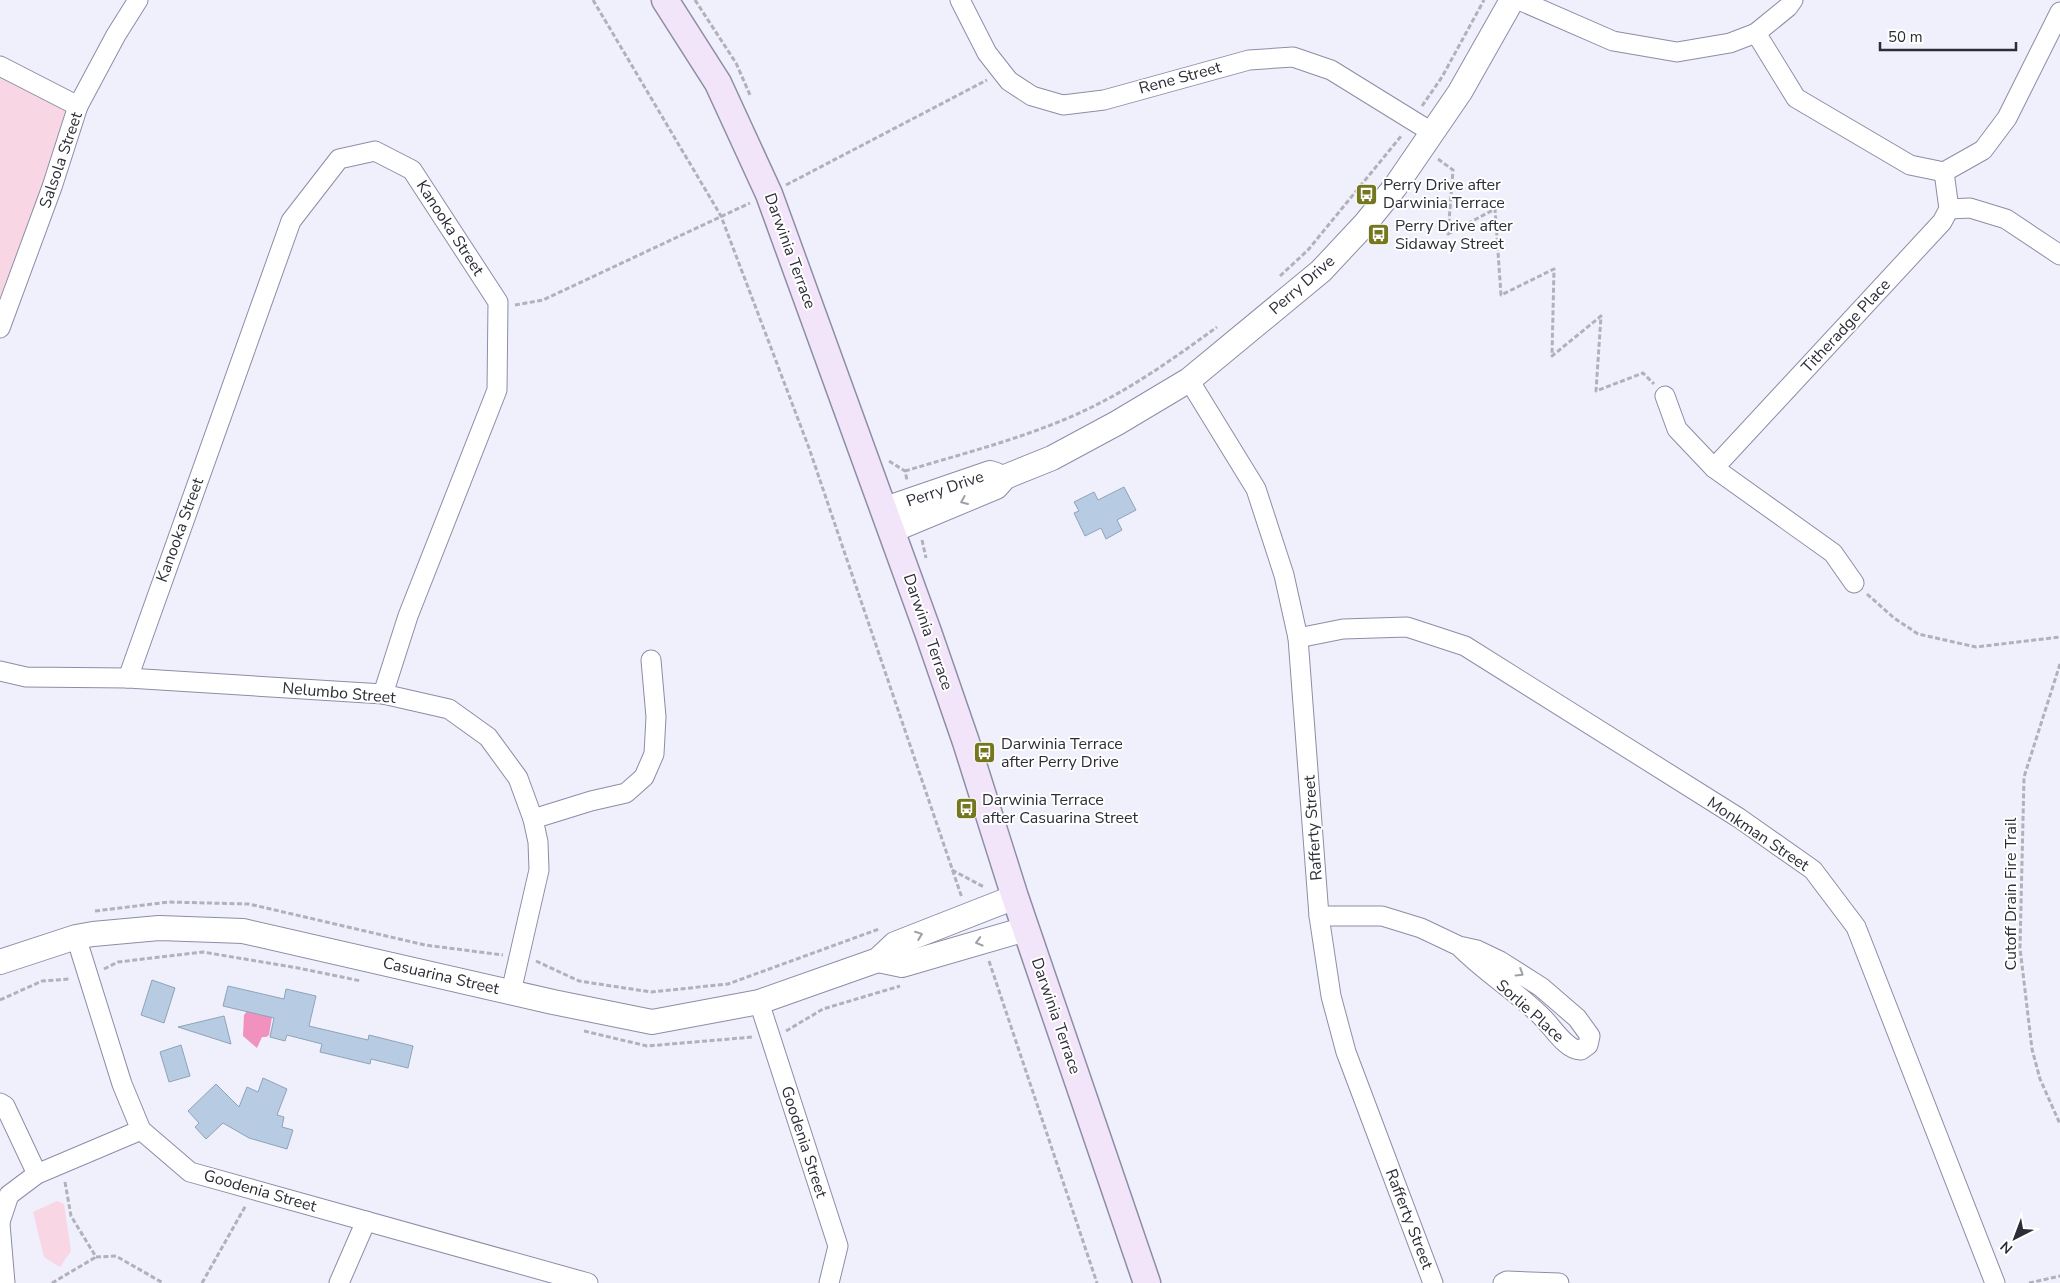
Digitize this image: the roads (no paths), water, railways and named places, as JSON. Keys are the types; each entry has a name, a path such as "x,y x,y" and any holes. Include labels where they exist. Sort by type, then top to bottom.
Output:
{"main road":[{"name":"Darwinia Terrace","path":"665,0 718,83 770,194 889,520 966,742 1015,897 1147,1283"}],"street":[{"name":"Salsola Street","path":"0,328 52,187 78,106 116,35 138,0"},
{"name":"Rene Street","path":"960,0 987,53 1009,81 1032,96 1063,105 1104,100 1248,60 1293,57 1331,70 1433,133"},
{"name":"Perry Drive","path":"889,520 990,473 1005,476 1052,458 1117,423 1189,380 1321,271 1362,227 1395,187 1460,92 1512,0"},
{"path":"1519,0 1613,41 1677,52 1730,43 1756,33 1794,0"},
{"path":"1756,33 1796,98 1910,165 1944,172 1983,150 2007,118 2060,12"},
{"path":"0,66 78,106"},
{"name":"Kanooka Street","path":"128,678 291,221 339,158 374,151 412,170 498,302 497,390 408,616 383,694"},
{"path":"1944,172 1949,209 1970,208 2006,219 2060,256"},
{"name":"Titheradge Place","path":"1714,468 1942,222 1949,209"},
{"name":"Rafferty Street","path":"1189,380 1256,489 1284,574 1298,638 1320,916 1331,996 1346,1052 1433,1283"},
{"path":"1665,396 1677,429 1714,468 1833,553 1854,582"},
{"name":"Monkman Street","path":"1298,638 1343,630 1407,627 1465,646 1739,818 1813,870 1856,927 1995,1283"},
{"path":"534,819 590,801 626,793 644,777 654,754 656,717 651,660"},
{"name":"Nelumbo Street","path":"0,671 26,677 128,678 383,694 449,710 488,737 518,778 534,819 538,842 539,870 511,992"},
{"name":"Casuarina Street","path":"0,962 76,937 92,934 159,928 243,931 652,1022 759,1002 878,960 895,944 1015,897"},
{"name":"Sorlie Place","path":"1320,916 1382,916 1421,928 1459,946 1477,950 1500,960 1557,998 1588,1032 1590,1040 1588,1045 1581,1050 1572,1048 1542,1016 1475,964 1459,946"},
{"path":"878,960 902,965 1026,929"},
{"name":"Goodenia Street","path":"76,937 122,1084 141,1130 190,1172 588,1283"},
{"name":"Goodenia Street","path":"759,1002 838,1246 829,1283"},
{"path":"0,1102 4,1106 37,1174"},
{"path":"5,1283 0,1223 9,1195 37,1174 141,1130"},
{"path":"339,1283 366,1221"},
{"path":"1503,1283 1507,1281 1558,1283"}],"place":[{"name":"Perry Drive after Darwinia Terrace","path":"1367,194"},
{"name":"Perry Drive after Sidaway Street","path":"1379,235"},
{"name":"Darwinia Terrace after Perry Drive","path":"985,753"},
{"name":"Darwinia Terrace after Casuarina Street","path":"966,809"}]}
